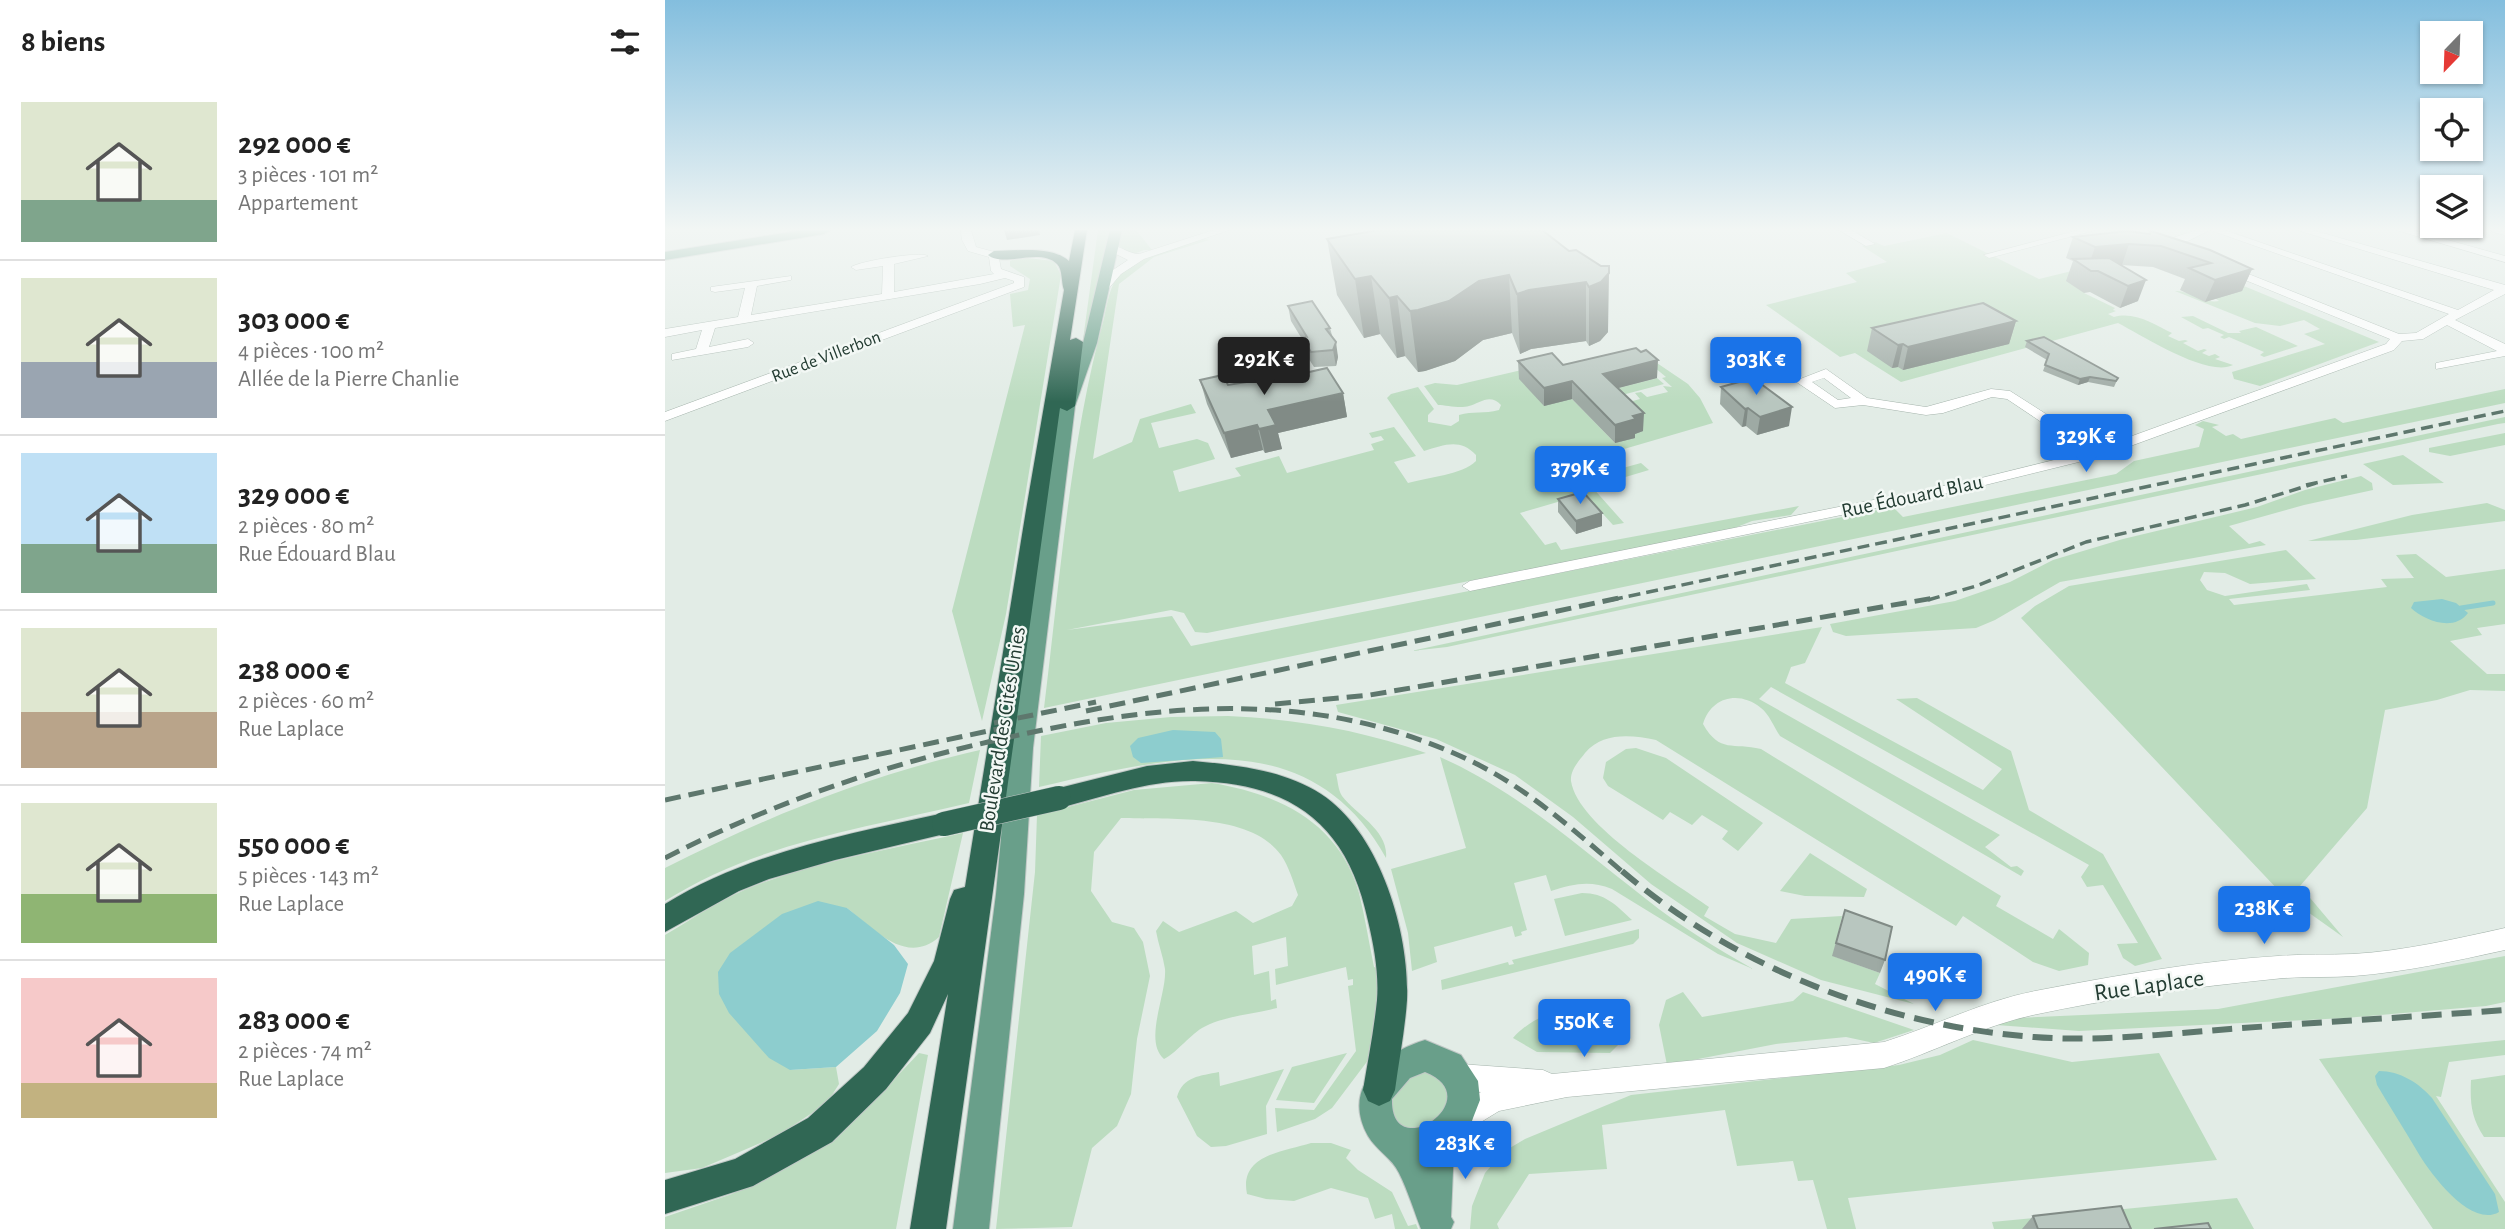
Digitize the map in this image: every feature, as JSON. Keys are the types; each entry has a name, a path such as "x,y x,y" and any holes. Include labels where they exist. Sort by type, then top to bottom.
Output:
{"highway":[{"path":"1069,287 1070,292"},
{"name":"Boulevard des Cités Unies","path":"927,1229 992,785 1071,287"},
{"name":"Boulevard des Cités Unies","path":"1067,406 1084,287"},
{"path":"665,919 681,907 754,871 835,849 1147,776 1193,771 1242,775 1274,784 1313,803 1347,835 1374,884 1388,946 1392,998 1379,1090"},
{"path":"665,1196 741,1174 820,1130 875,1078 912,1032 948,963 992,785"}],"main road":[{"path":"1067,406 1090,343 1105,287"},
{"name":"Boulevard des Cités Unies","path":"971,1229 1010,894 1021,748 1067,406"},
{"path":"1425,1056 1440,1058 1451,1066 1460,1077 1464,1100 1446,1132 1437,1225 1411,1160 1383,1130 1377,1117 1376,1104 1386,1077 1397,1065 1411,1058 1425,1056"},
{"path":"1393,1139 1405,1145 1418,1146 1446,1132"}],"street":[{"path":"715,289 725,287"},
{"path":"744,319 751,287"},
{"path":"888,287 888,295"},
{"path":"665,333 938,287"},
{"name":"Rue de Villerbon","path":"665,416 1009,287"},
{"path":"2273,287 2398,338"},
{"path":"2345,291 2353,287"},
{"path":"2378,287 2450,317 2501,347 2504,353 2440,366"},
{"name":"Rue Édouard Blau","path":"1470,586 1973,484 2098,453 2390,347 2398,338 2419,336 2504,289"},
{"path":"701,352 710,325"},
{"path":"676,357 748,343"},
{"path":"1863,401 1926,411 1938,410 1991,393 2010,395 2098,453"},
{"name":"Rue Laplace","path":"1567,1084 1884,1055 1995,1013 2032,1003 2122,987 2277,967 2354,965 2428,956 2505,939"},
{"path":"1460,1077 1567,1084"},
{"path":"1446,1132 1494,1098 1567,1084"}],"green space":[{"path":"1028,287 1059,287 1006,614 982,721 952,611 1025,325 1013,327 1010,294 1028,290"},
{"path":"1090,287 1100,287 1090,331 1082,347"},
{"path":"1119,287 1093,459 1132,442 1140,419 1191,404 1196,413 1151,423 1159,448 1197,439 1208,443 1215,459 1173,471 1179,492 1241,476 1235,468 1279,456 1287,473 1374,450 1371,444 1384,440 1381,436 1372,438 1369,433 1394,427 1416,456 1394,462 1408,483 1462,470 1476,461 1476,455 1464,446 1451,444 1424,451 1387,398 1391,394 1418,387 1434,409 1428,415 1428,422 1451,426 1459,421 1459,415 1499,410 1501,405 1489,399 1465,407 1438,405 1424,386 1435,383 1457,385 1552,363 1572,399 1615,443 1634,437 1603,392 1657,378 1664,384 1622,395 1629,402 1640,399 1635,393 1641,392 1647,397 1668,392 1663,386 1672,387 1662,378 1666,377 1654,367 1654,361 1688,384 1700,398 1713,423 1607,454 1611,458 1608,459 1619,469 1641,463 1649,470 1592,487 1624,523 1613,525 1585,494 1520,513 1545,545 1556,542 1561,550 1799,506 1791,515 1752,521 1732,529 1207,633 1195,632 1184,613 1171,610 1067,630 1172,616 1191,646 1893,507 1903,517 2116,474 2134,461 2199,447 2204,429 2195,425 2203,421 2219,425 2212,427 2226,436 2233,434 2241,439 2335,418 2343,423 2505,389 2505,403 1044,708 1074,462 1092,365 1111,289"},
{"path":"1836,287 2083,287 2084,293 2115,308 2113,310 2116,311 2108,314 2114,317 2144,319 2172,333 2168,336 2179,341 2188,341 2183,343 2198,351 2207,350 2202,353 2209,356 2215,354 2220,357 2215,359 2233,365 2208,366 2192,361 2118,323 1901,382 1855,353 1840,357 1766,305"},
{"path":"2208,287 2247,287 2379,342 2260,386 2234,379 2232,372 2325,344 2304,334 2320,329 2304,320 2280,326 2255,323 2175,291 2207,301 2219,301 2214,297 2214,292"},
{"path":"2193,316 2228,333 2241,333 2239,331 2256,327 2298,346 2264,357 2260,355 2264,352 2229,337 2224,339 2220,337 2224,335 2208,328 2203,329 2181,317"},
{"path":"2505,417 2505,423 1447,647 1411,651"},
{"path":"2505,433 2505,445 2450,456 2429,452 2429,448"},
{"path":"2403,455 2444,483 2393,485 2363,464"},
{"path":"2361,476 2372,483 2373,490 2304,505 2229,526 2249,544 2260,541 2266,545 2060,582 1995,620 1976,628 1846,636 1833,632 1830,624 1955,601 2010,582 2053,560 2123,539 2257,507 2305,490"},
{"path":"2487,503 2505,510 2505,521 2356,540 2308,541 2412,515"},
{"path":"2286,550 2316,579 2250,584 2225,573 2204,572 2200,580 2207,590 2225,596 2307,584 2310,590 2229,599 2234,605 2387,587 2381,579 2414,578 2396,555 2416,554 2446,577 2505,569 2505,624 2477,628 2482,635 2450,641 2487,674 2505,674 2505,691 2470,690 2437,700 2385,710 2367,808 2300,886 2343,937 2281,893 2021,618 2035,606 2069,586"},
{"path":"1822,627 1805,663 1791,667 1785,683 1983,790 2002,769 1896,699 1917,698 2011,751 2029,810 2103,854 2162,959 2135,966 2123,958 2117,944 2138,943 2103,885 2087,887 2081,877 2089,865 1771,687 1759,699 2000,835 1985,847 2011,867 2017,866 2024,871 2021,876 1780,736 1767,714 1753,702 1735,698 1719,702 1712,708 1703,724 1715,740 1728,745 1761,749 2001,896 1996,906 2053,939 2059,929 2089,953 2088,965 2059,971 2033,962 1963,916 1956,926 1656,740 1627,736 1609,738 1592,746 1585,753 1575,766 1571,781 1577,798 1590,816 1651,868 1709,907 1704,916 1735,934 1776,943 1791,919 1842,916 1833,956 1880,973 1875,984 1914,1004 1821,980 1737,943 1651,884 1573,817 1515,775 1436,739 1338,712 1336,705"},
{"path":"1228,716 1329,727 1426,753 1336,774 1342,796 1382,839 1386,858 1354,814 1317,784 1276,767 1231,760 1184,760 1136,766 1039,787 1041,736 1106,723 1171,717"},
{"path":"1636,748 1666,758 1763,823 1738,851 1722,839 1728,831 1702,815 1692,825 1670,812 1663,820 1608,786 1603,778 1606,762 1626,749"},
{"path":"980,750 969,803 774,851 700,881 665,901 665,868 703,849 858,785"},
{"path":"1440,757 1522,803 1672,918 1753,969 1718,954 1612,889 1581,884 1551,891 1546,875 1514,883 1527,930 1521,932 1522,935 1515,937 1512,926 1434,947 1437,962 1412,971 1408,933 1391,869 1466,848"},
{"path":"1212,783 1260,795 1303,815 1337,847 1350,868 1359,893 1374,967 1383,970 1372,1055 1332,1108 1315,1119 1277,1132 1275,1108 1314,1110 1356,1051 1348,986 1353,985 1353,979 1348,980 1346,967 1276,985 1275,969 1288,966 1286,937 1252,946 1254,975 1269,971 1271,1001 1276,999 1277,1008 1210,1024 1197,1031 1164,1059 1158,1051 1156,1041 1165,969 1156,931 1163,921 1179,932 1236,911 1253,923 1292,906 1298,895 1281,855 1267,841 1249,831 1207,821 1121,818 1094,852 1091,891 1112,922 1134,928 1143,942 1150,976 1137,1039 1131,1094 1117,1126 1092,1148 1072,1227 996,1229 1035,872 1037,815 1134,790"},
{"path":"963,833 939,937 927,945 915,948 891,941 847,908 790,1070 836,1067 839,1084 827,1103 779,1135 702,1168 665,1173 665,935 723,901 759,884 835,861"},
{"path":"1810,853 1867,889 1864,897 1805,896 1780,891"},
{"path":"1582,893 1604,898 1632,920 1565,936 1554,899"},
{"path":"1639,929 1639,938 1633,944 1442,990 1441,980 1508,962 1509,965 1514,964 1512,960"},
{"path":"2505,956 2505,1002 2486,1006 2345,1018 2079,1031 1996,1025 2018,1018 2218,1009"},
{"path":"1683,992 1702,1017 1793,1001 1803,992 1914,1030 1874,1043 1846,1037 1776,1044 1667,1065 1659,1025 1666,1000"},
{"path":"1602,1000 1612,1007 1625,1038 1610,1053 1537,1052 1513,1038 1532,1022 1553,1013 1577,1010 1601,1012"},
{"path":"1973,1040 2072,1062 2159,1053 2217,1160 1848,1198 1856,1229 1827,1229 1813,1180 1798,1181 1793,1161 1737,1166 1725,1110 1602,1125 1607,1169 1529,1174 1497,1224 1499,1229 1470,1229 1472,1206 1485,1173 1503,1152 1525,1139 1631,1095 1899,1065 1940,1055"},
{"path":"2505,1040 2505,1055 2449,1062 2441,1097 2436,1096 2505,1202 2505,1229 2433,1229 2319,1059"},
{"path":"919,1053 928,1055 896,1229 665,1229 665,1217 732,1194 804,1155 866,1109"},
{"path":"1347,1053 1314,1103 1276,1100 1292,1067"},
{"path":"1284,1069 1266,1106 1267,1134 1226,1146 1211,1147 1197,1136 1177,1097 1183,1085 1199,1076 1219,1072 1220,1086"},
{"path":"1405,1069 1440,1070 1453,1113 1403,1140 1381,1100"},
{"path":"2505,1075 2505,1137 2484,1137 2472,1110 2471,1080"},
{"path":"1311,1143 1331,1143 1351,1150 1346,1158 1358,1170 1392,1192 1408,1226 1416,1224 1418,1229 1395,1229 1392,1214 1375,1219 1368,1198 1331,1188 1294,1201 1266,1199 1247,1194 1246,1181 1256,1163 1276,1153"},
{"path":"2237,1198 2254,1229 1994,1229 1992,1222"}],"water":[{"path":"2442,599 2456,603 2468,613 2462,619 2448,623 2431,620 2411,608 2414,602"},
{"path":"1173,730 1215,732 1221,739 1223,757 1141,763 1133,757 1130,746 1138,738"},
{"path":"818,901 847,908 894,945 908,964 900,993 877,1031 836,1067 790,1070 769,1058 729,1013 719,994 718,972 730,953 782,914"},
{"path":"2379,1071 2409,1079 2432,1098 2495,1194 2499,1212 2488,1215 2476,1213 2464,1206 2441,1184 2377,1085 2375,1076"}],"building":[{"path":"1380,287 1469,287 1449,301 1418,310 1410,311 1397,296 1389,298"},
{"path":"1514,287 1548,287 1529,290 1517,294"},
{"path":"1312,301 1336,342 1333,350 1311,352 1302,338 1307,337 1288,306"},
{"path":"1983,303 2016,321 1908,347 1898,345 1872,328"},
{"path":"2044,337 2118,378 2116,381 2090,377 2080,379 2045,365 2049,354 2027,341"},
{"path":"1636,348 1641,352 1646,350 1658,360 1603,374 1644,413 1633,416 1636,419 1615,425 1572,381 1544,388 1518,361 1552,353 1563,365"},
{"path":"1327,368 1343,393 1268,410 1276,425 1259,429 1257,425 1224,433 1200,380 1223,375 1228,385 1259,380 1261,383"},
{"path":"1753,378 1792,407 1760,417 1748,408 1745,409 1721,387"},
{"path":"1583,492 1602,513 1576,521 1558,499"},
{"path":"1845,910 1892,927 1885,960 1836,943"},
{"path":"2121,1206 2131,1229 2038,1229 2033,1216"},
{"path":"2208,1223 2211,1229 2154,1229"}],"waterway":[{"path":"2461,608 2493,603"}],"railway":[{"path":"1611,600 2505,411"},
{"path":"2306,485 2347,476"},
{"path":"1928,600 1976,586 2086,542 2245,505 2316,483"},
{"path":"1086,711 1619,598"},
{"path":"1275,704 1370,695 1934,598"},
{"path":"994,723 1096,702"},
{"path":"665,858 783,805 863,776 946,752 1112,718 1173,711 1234,709 1295,712 1355,721 1415,738 1475,763 1534,800 1624,873"},
{"path":"665,800 1007,727"},
{"path":"1622,871 1666,906 1763,963 1868,1005 1978,1031 2034,1037 2107,1038 2505,1010"}]}
